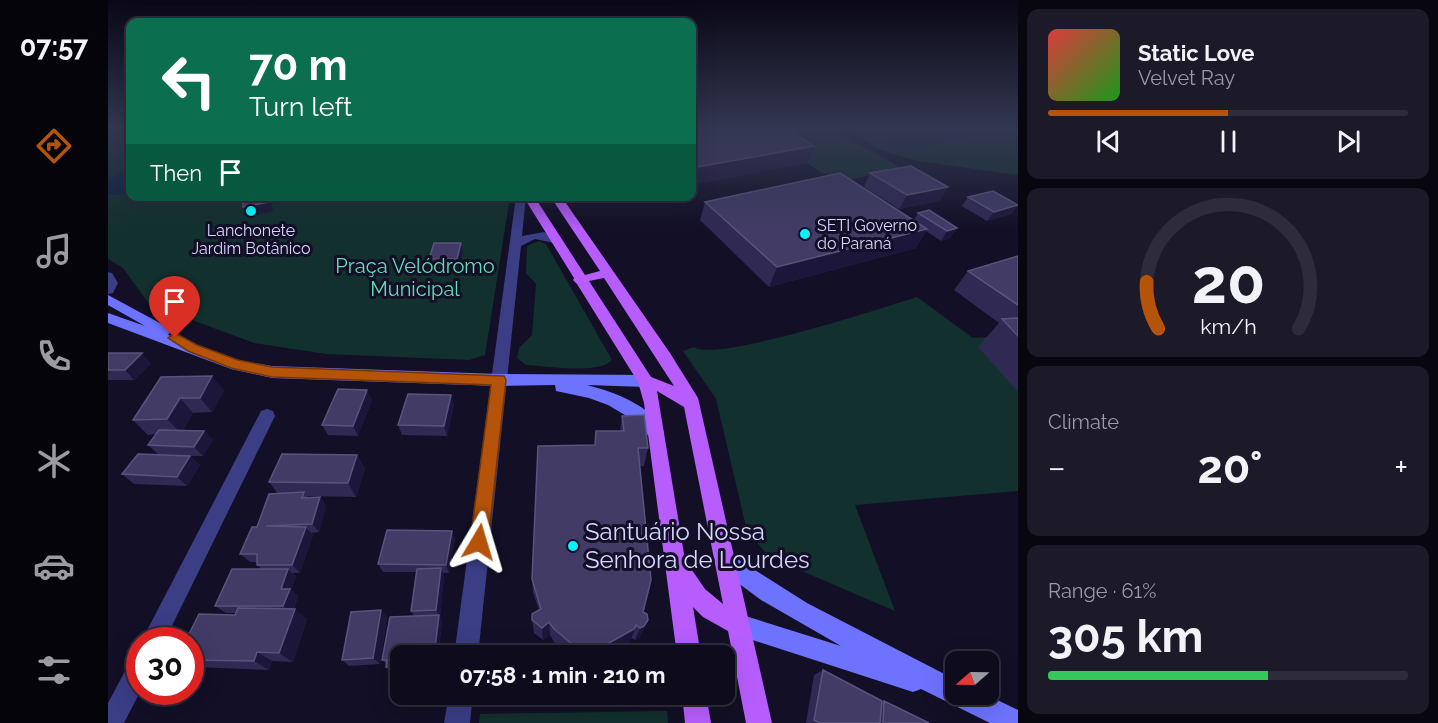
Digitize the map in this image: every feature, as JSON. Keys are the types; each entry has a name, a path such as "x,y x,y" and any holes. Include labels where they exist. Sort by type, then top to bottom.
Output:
{"main road":[{"path":"531,201 579,280 646,381 656,432 687,645"},
{"path":"558,201 682,383 693,406 759,723"},
{"path":"579,280 608,273"},
{"path":"108,299 193,348"},
{"path":"108,318 236,365 272,372 499,380 622,379 660,385 693,406"},
{"path":"499,380 577,389 606,396 633,409 656,432"},
{"path":"674,555 688,585 716,614 739,625 945,690"},
{"path":"725,561 780,600 945,690"},
{"path":"696,705 698,723"},
{"path":"978,705 1018,723"}],"street":[{"path":"467,645 520,201"},
{"path":"515,245 533,235 542,235 554,240"},
{"path":"108,276 112,283 108,290"},
{"path":"160,627 267,416"},
{"path":"111,723 126,694"},
{"path":"457,723 459,705"}],"green space":[{"name":"Praça Velódromo Municipal","path":"108,163 126,163 126,201 509,201 485,355 469,360 326,354 254,343 149,304 123,268 108,259"},
{"path":"807,163 892,163 901,168 849,180 822,173"},
{"path":"930,163 1018,163 1018,175"},
{"path":"539,241 546,244 612,360 605,365 559,368 526,365 517,358 519,348 532,335 536,284 526,273 527,246"},
{"path":"917,297 973,338 1018,335 1018,491 855,505 895,611 781,562 766,553 747,531 716,399 683,351 694,347 708,350 765,341"},
{"path":"667,711 668,723 479,723 480,714"}],"water":[{"path":"126,173 126,194 108,195 108,180 117,174"}],"building":[{"path":"696,163 721,163 696,167"},
{"path":"911,166 948,187 907,195 870,173"},
{"name":"SETI Governo do Paraná","path":"840,173 927,229 777,267 705,202"},
{"path":"993,191 1018,205 994,212 968,197"},
{"path":"242,201 269,201 269,202 243,207"},
{"path":"929,210 957,228 947,231 918,213"},
{"path":"434,243 461,243 457,259 429,259"},
{"path":"1018,256 1018,305 968,271"},
{"path":"1018,318 1018,336 1002,319"},
{"path":"108,353 142,353 125,370 108,370"},
{"path":"212,376 200,398 180,398 167,419 133,420 161,377"},
{"path":"338,389 367,390 353,426 322,425"},
{"path":"408,394 451,395 444,426 398,425"},
{"name":"Santuário Nossa Senhora de Lourdes","path":"644,415 648,448 638,448 651,580 643,612 647,614 648,620 644,626 640,628 636,625 634,629 609,645 572,645 549,622 542,628 532,620 532,614 541,609 532,579 538,446 595,445 596,431 624,431 622,416"},
{"path":"159,430 204,431 194,447 148,445"},
{"path":"138,454 190,456 177,477 122,474"},
{"path":"282,454 357,455 348,483 269,482"},
{"path":"304,492 302,498 320,497 312,524 266,526 306,527 292,565 257,565 257,554 240,554 252,527 257,527 269,494"},
{"path":"387,530 452,531 446,565 378,564"},
{"path":"441,568 436,610 411,611 417,569"},
{"path":"232,569 288,569 281,589 290,589 283,606 215,606"},
{"path":"238,608 295,609 279,653 257,652 254,661 204,660 204,627 192,627 199,614 235,615"},
{"path":"381,610 373,658 342,660 351,612"},
{"path":"439,615 435,645 390,645 390,667 386,667 387,660 382,660 390,617"},
{"path":"823,670 882,701 880,723 820,723 814,720"},
{"path":"884,701 929,723 883,723"}],"place":[{"name":"Lanchonete Jardim Botânico","path":"251,211"},
{"name":"SETI Governo do Paraná","path":"805,234"},
{"name":"Santuário Nossa Senhora de Lourdes","path":"573,546"}],"route":[{"path":"175,338 193,348 236,365 272,372 499,380 479,542"}]}
